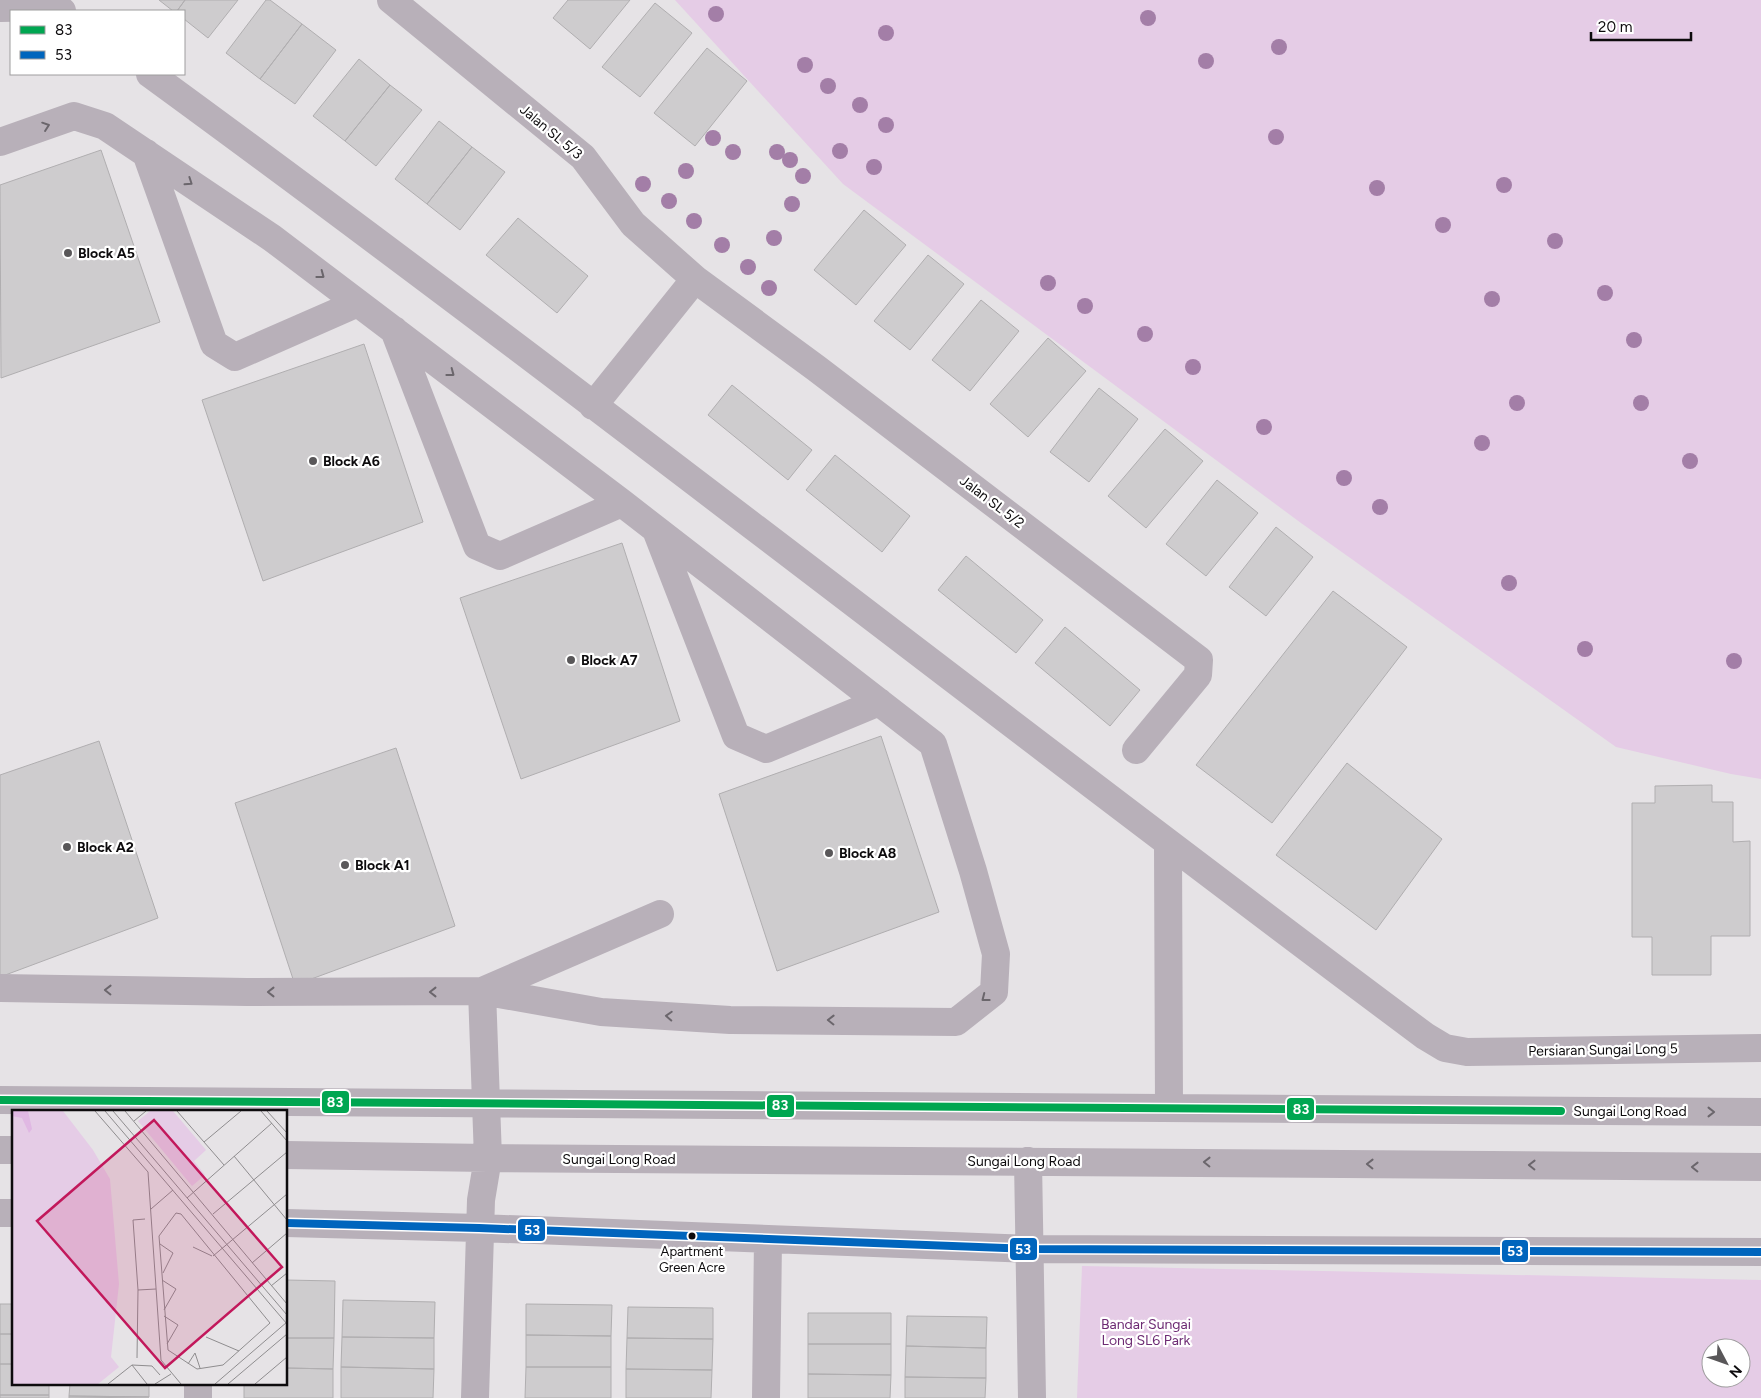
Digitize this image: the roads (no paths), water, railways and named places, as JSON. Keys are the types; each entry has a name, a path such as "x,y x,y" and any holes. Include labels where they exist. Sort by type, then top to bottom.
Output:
{"street":[{"name":"Jalan SL 5/3","path":"391,0 583,158 633,224 695,279"},
{"path":"0,8 56,8 60,10"},
{"path":"151,75 305,187 1168,844 1169,1108"},
{"path":"0,142 74,116 105,126 272,238 622,503 933,744 973,871 996,954 994,992 956,1022 730,1020 602,1012 482,991 247,992 0,988"},
{"path":"146,153 214,344 235,357 358,303"},
{"path":"593,406 695,279"},
{"name":"Jalan SL 5/2","path":"695,279 1199,660 1198,675 1136,750"},
{"path":"394,330 477,546 500,556 622,503"},
{"path":"656,530 736,736 766,749 879,702"},
{"name":"Persiaran Sungai Long 5","path":"1168,844 1425,1036 1445,1048 1467,1052 1761,1048"},
{"path":"482,991 660,914"},
{"path":"475,1398 481,1200 488,1158 482,991"},
{"name":"Sungai Long Road","path":"0,1100 1761,1112"},
{"name":"Sungai Long Road","path":"288,1155 1761,1167"},
{"path":"1028,1161 1032,1398"},
{"path":"288,1223 480,1228 1030,1249 1761,1252"},
{"path":"766,1398 768,1240"}],"place":[{"name":"Block A5","path":"68,253"},
{"name":"Block A6","path":"313,461"},
{"name":"Block A7","path":"571,660"},
{"name":"Block A2","path":"67,847"},
{"name":"Block A8","path":"829,853"},
{"name":"Block A1","path":"345,865"},
{"name":"Apartment Green Acre","path":"692,1236"}],"park label":[{"name":"Bandar Sungai Long SL6 Park","path":"1146,1332"}]}
